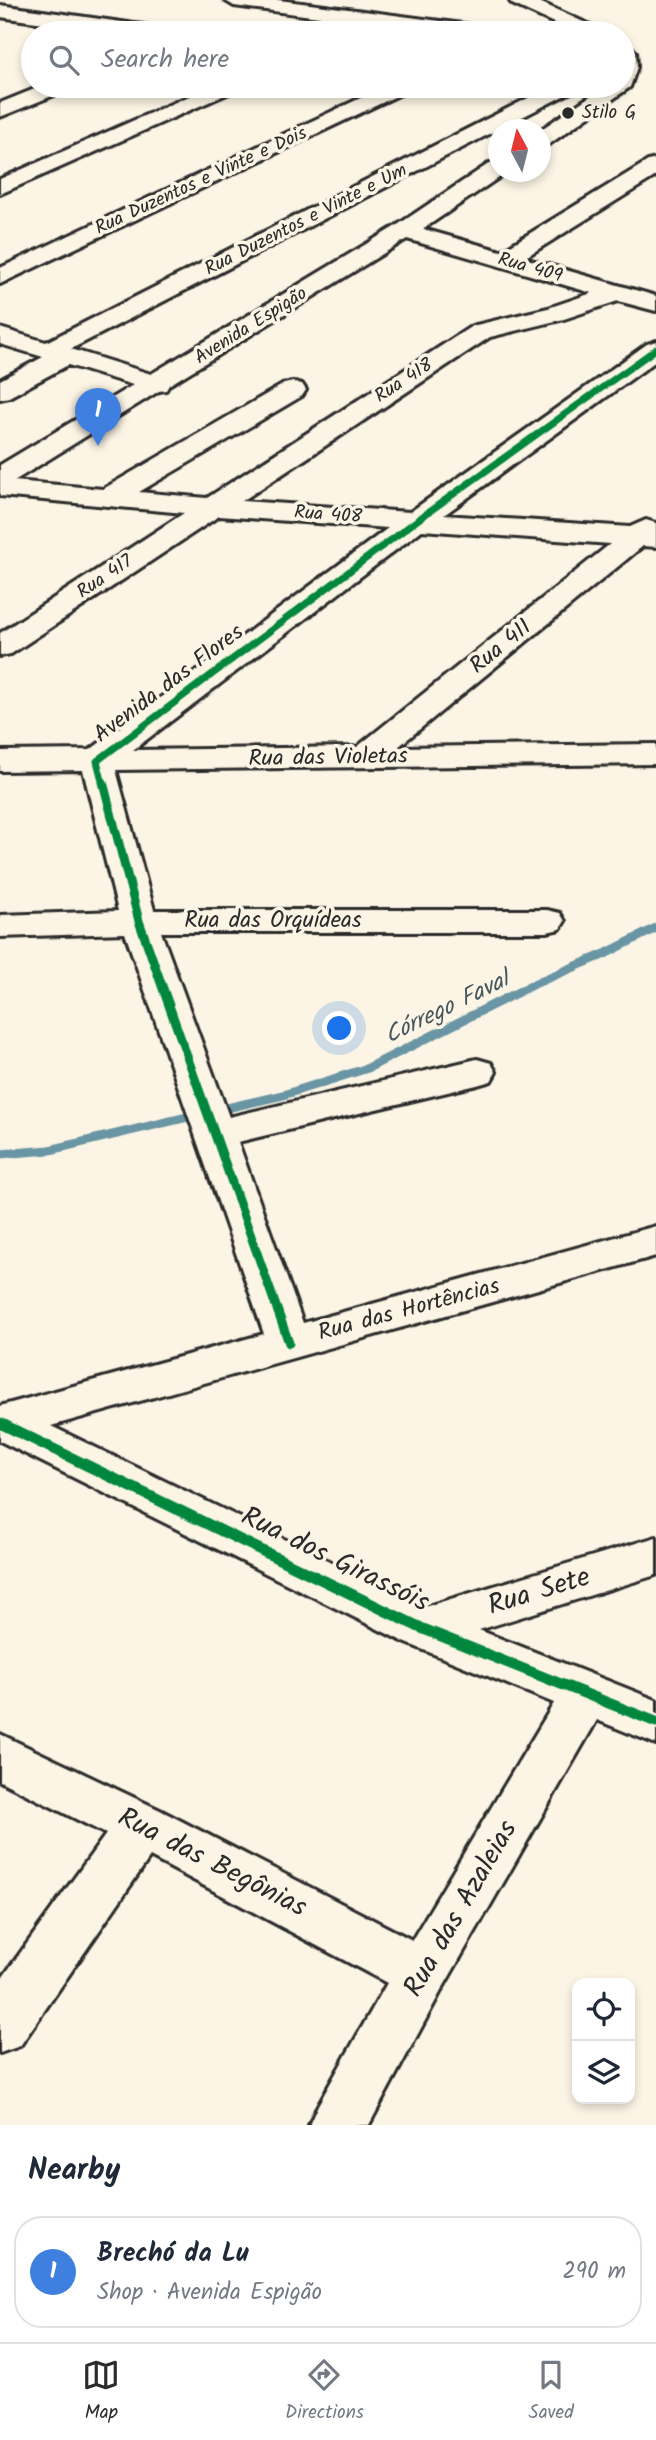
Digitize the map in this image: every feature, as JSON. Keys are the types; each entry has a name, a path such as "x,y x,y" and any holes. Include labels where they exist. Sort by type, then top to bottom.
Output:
{"street":[{"path":"234,0 394,21"},
{"path":"519,0 565,21"},
{"path":"0,11 70,21"},
{"path":"50,21 55,19"},
{"path":"0,111 31,98"},
{"path":"0,187 202,98"},
{"name":"Rua Duzentos e Vinte e Dois","path":"0,277 377,98"},
{"name":"Rua Duzentos e Vinte e Um","path":"0,391 57,354 534,98"},
{"path":"551,134 603,98"},
{"path":"504,260 656,166"},
{"name":"Avenida Espigão","path":"0,478 157,384 488,176"},
{"name":"Rua 409","path":"404,231 641,295"},
{"name":"Rua 418","path":"210,508 481,331 641,295"},
{"path":"0,336 157,384"},
{"name":"Avenida das Flores","path":"289,1343 139,921 97,761 416,521 656,349"},
{"path":"108,498 293,390"},
{"name":"Rua 408","path":"0,488 210,508 649,532"},
{"name":"Rua 417","path":"0,647 210,508"},
{"name":"Rua 411","path":"365,757 649,532"},
{"path":"640,754 656,724"},
{"name":"Rua das Violetas","path":"0,761 640,754"},
{"name":"Rua das Orquídeas","path":"0,926 139,921 547,922"},
{"path":"215,1135 477,1072"},
{"name":"Rua das Hortências","path":"1,1422 656,1241"},
{"name":"Rua dos Girassóis","path":"1,1422 421,1628 656,1722"},
{"name":"Rua Sete","path":"421,1628 656,1556"},
{"name":"Rua das Azaleias","path":"338,2125 422,1973 586,1694"},
{"name":"Rua das Begônias","path":"0,1756 142,1826 422,1973"},
{"path":"0,2026 142,1826"}],"waterway":[{"name":"Córrego Faval","path":"214,1111 283,1095 368,1068 536,983 605,954 656,928"},
{"name":"Córrego Faval","path":"0,1154 50,1150 200,1114"}],"cycle path":[{"path":"289,1343 139,921 97,761 416,521 656,349"},
{"path":"0,1423 421,1628 656,1722"}],"place":[{"name":"Stilo G","path":"568,113"},
{"name":"Brechó da Lu","path":"98,446"}]}
